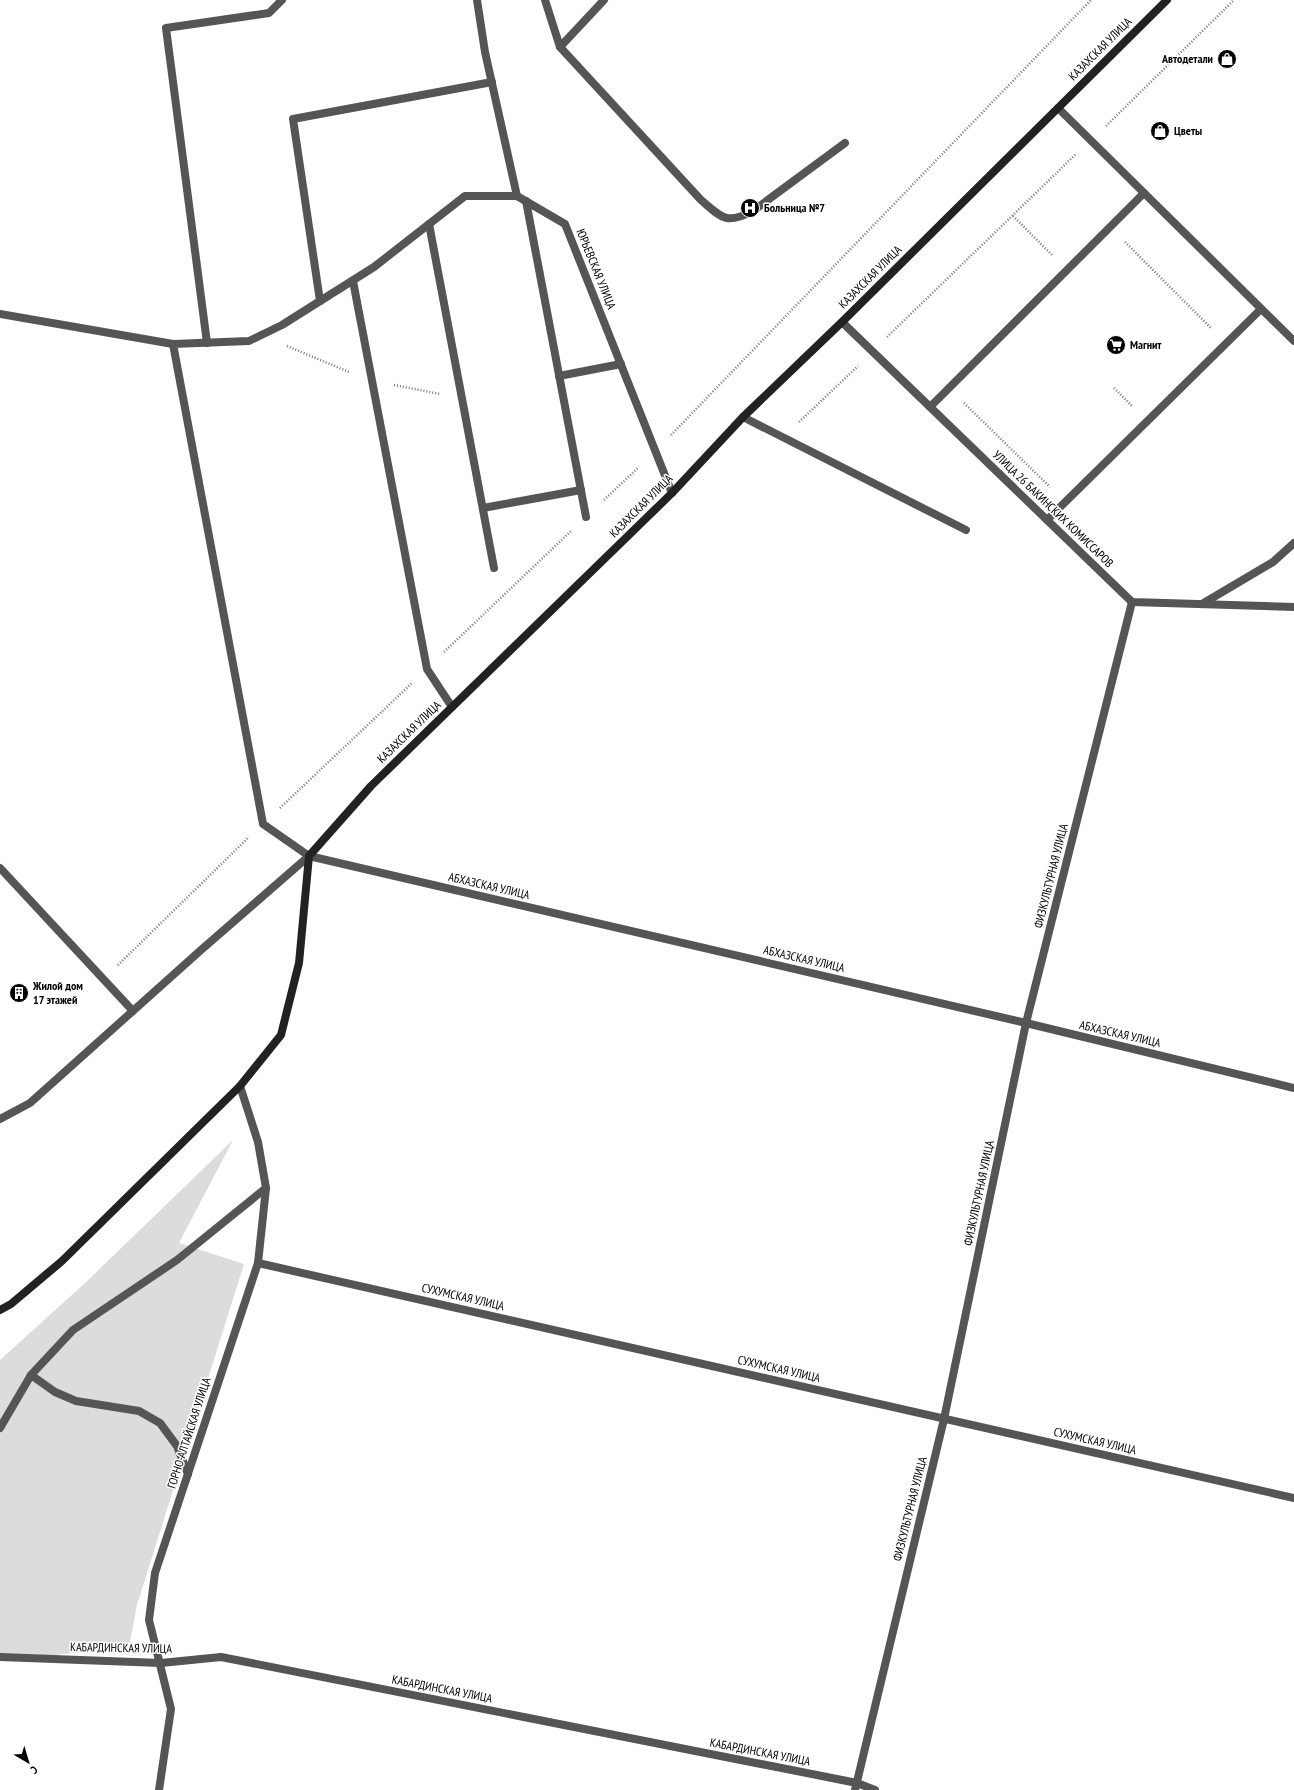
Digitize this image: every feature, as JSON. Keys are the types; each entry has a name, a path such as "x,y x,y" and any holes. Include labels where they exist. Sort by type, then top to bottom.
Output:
{"main road":[{"name":"КАЗАХСКАЯ УЛИЦА","path":"309,856 371,786 672,493 743,416 842,322 1166,0"},
{"path":"0,1310 12,1304 62,1262 240,1086 281,1036 299,963 309,856"}],"street":[{"path":"207,343 166,28 269,13 282,0"},
{"path":"0,314 173,344 249,342 282,325 374,267 465,196 517,196 485,52 477,0"},
{"path":"545,0 560,46 700,200 722,218 738,218 754,211 845,143"},
{"path":"560,46 604,0"},
{"path":"320,301 293,119 492,82"},
{"path":"1058,108 1294,341"},
{"path":"930,407 1144,193"},
{"name":"ЮРЬЕВСКАЯ УЛИЦА","path":"517,196 566,224 672,493"},
{"path":"526,201 586,517"},
{"path":"428,224 494,568"},
{"path":"353,281 427,669 452,707"},
{"path":"1047,520 1262,309"},
{"name":"УЛИЦА 26 БАКИНСКИХ КОМИССАРОВ","path":"842,322 1132,602"},
{"path":"0,1119 30,1103 309,856 263,824 173,344"},
{"path":"559,376 621,364"},
{"path":"743,416 966,530"},
{"path":"483,508 581,490"},
{"path":"1202,604 1273,562 1294,543"},
{"path":"1132,602 1294,607"},
{"name":"ФИЗКУЛЬТУРНАЯ УЛИЦА","path":"856,1787 944,1419 1026,1023 1132,602"},
{"name":"АБХАЗСКАЯ УЛИЦА","path":"309,856 1026,1023 1294,1088"},
{"path":"0,868 133,1011"},
{"name":"ГОРНО-АЛТАЙСКАЯ УЛИЦА","path":"159,1790 171,1710 161,1663 149,1620 155,1573 258,1263 266,1188 258,1142 240,1086"},
{"path":"0,1428 31,1375 73,1330 176,1260 266,1188"},
{"name":"СУХУМСКАЯ УЛИЦА","path":"258,1263 1294,1498"},
{"path":"31,1375 55,1392 76,1401 139,1411 160,1423 177,1446 188,1474"},
{"name":"КАБАРДИНСКАЯ УЛИЦА","path":"0,1658 161,1663 221,1657 875,1790"}],"path":[{"path":"783,437 1013,216 1234,0"},
{"path":"1013,216 1067,270"},
{"path":"1110,227 1226,343"},
{"path":"949,388 1065,502"},
{"path":"1114,388 1132,406"}],"shaded area":[{"path":"233,1140 179,1243 244,1264 137,1605 129,1647 0,1661 0,1360 84,1284"}],"place":[{"name":"Автодетали","path":"1227,59"},
{"name":"Цветы","path":"1160,131"},
{"name":"Больница №7","path":"750,208"},
{"name":"Магнит","path":"1116,345"},
{"name":"Жилой дом 17 этажей","path":"19,993"}]}
